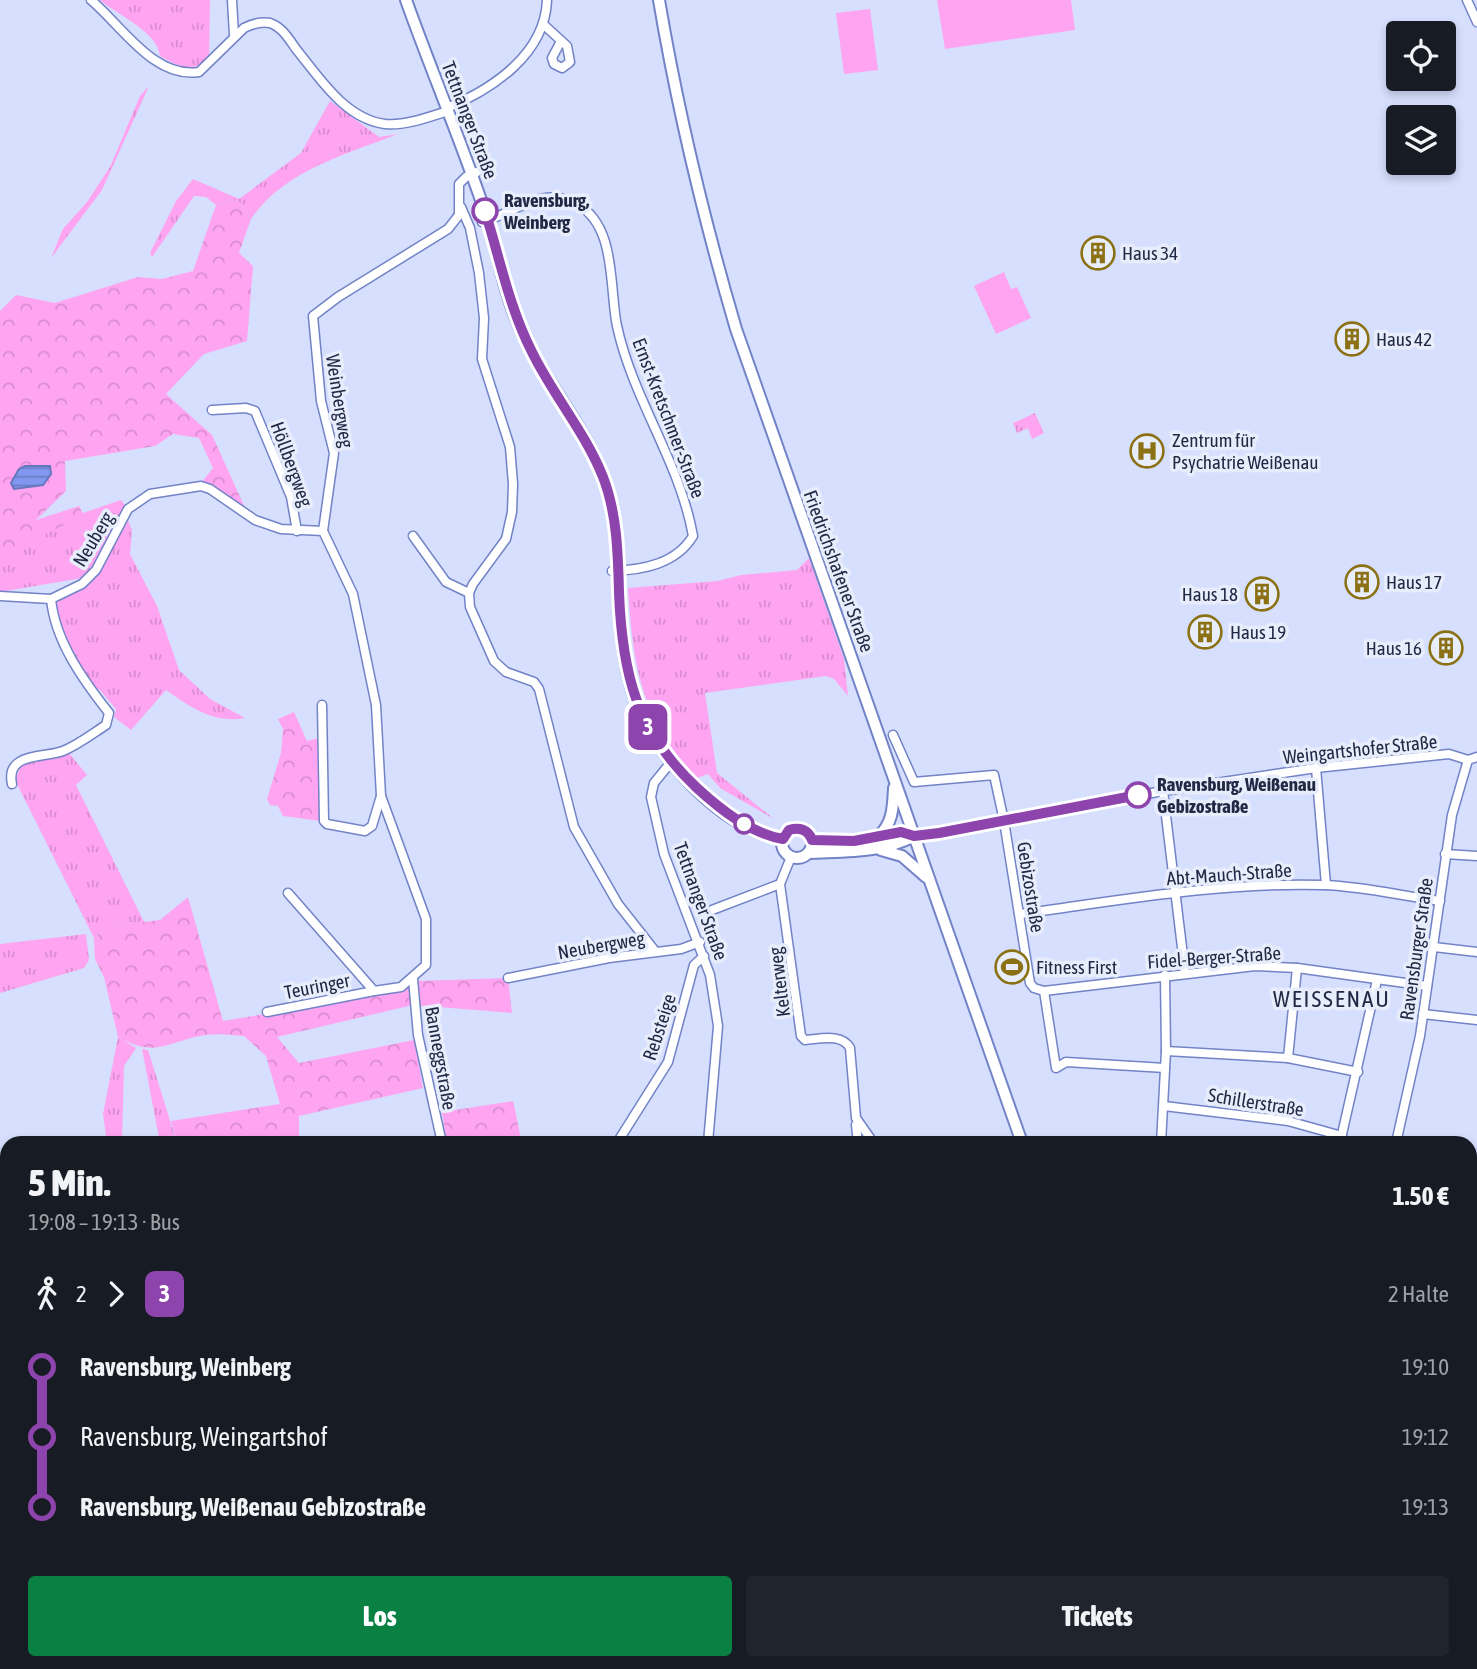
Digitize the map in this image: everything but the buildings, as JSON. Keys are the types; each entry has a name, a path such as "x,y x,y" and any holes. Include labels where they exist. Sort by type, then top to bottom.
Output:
{"street":[{"path":"91,0 145,52 178,71 192,73 207,67 234,35 253,24 270,23 278,27 330,91 345,105 375,121 402,123 447,109 499,82 519,62 544,25 547,0"},
{"path":"232,0 234,35"},
{"name":"Tettnanger Straße","path":"406,0 474,173 485,221 514,315 533,356 581,433 602,476 614,523 622,648 629,681 643,718 672,761 722,809 759,831 783,839"},
{"name":"Friedrichshafener Straße","path":"659,0 675,91 706,226 736,329 1020,1136"},
{"path":"1468,0 1477,22"},
{"path":"544,25 561,41"},
{"name":"Weinbergweg","path":"323,531 333,441 321,401 313,316 338,297 441,235 456,222 460,204 459,184 474,173"},
{"name":"Ernst-Kretschmer-Straße","path":"485,221 541,197 554,196 579,205 588,212 604,239 617,327 645,409 687,503 693,536 683,552 650,566 615,571"},
{"path":"460,204 470,229 479,273 484,318 482,359 510,447 513,484 512,512 506,539 469,593 474,622 495,662 506,672 534,682 539,690 550,723 574,827 609,891 655,951"},
{"name":"Höllbergweg","path":"212,410 246,408 255,411 291,497 298,531"},
{"name":"Neuberg","path":"51,599 89,577 110,547 128,509 150,494 201,486 210,489 256,520 298,531 323,531"},
{"path":"288,893 374,990 387,991 413,979 426,965 426,919 382,796 376,705 353,594 323,531"},
{"path":"413,536 446,582 469,593"},
{"path":"0,596 51,599 53,621 86,684 109,713 106,725 72,746 60,752 25,757 14,769 12,784"},
{"path":"322,705 324,821 327,824 365,831 372,826 382,796"},
{"name":"Gebizostraße","path":"893,735 914,782 994,775 1030,983 1034,988 1044,991"},
{"name":"Weingartshofer Straße","path":"914,836 1163,791 1316,768 1449,754 1473,759"},
{"name":"Ravensburger Straße","path":"1397,1136 1423,1014 1445,853 1473,759"},
{"name":"Tettnanger Straße","path":"672,761 654,783 651,797 664,854 700,942 718,1026 709,1136"},
{"path":"1316,768 1326,885"},
{"path":"875,844 892,818 894,778"},
{"path":"1163,791 1185,972"},
{"path":"791,857 783,847 783,839 789,830 800,828 807,832 812,840 809,853"},
{"path":"812,840 899,844 914,836"},
{"path":"791,857 875,844 902,856 928,879"},
{"path":"1445,853 1477,856"},
{"path":"712,910 780,884 791,857"},
{"name":"Kelterweg","path":"780,884 801,1036 805,1040 839,1038 846,1041 850,1048 857,1136"},
{"name":"Abt-Mauch-Straße","path":"1020,914 1176,892 1251,886 1326,885 1440,901"},
{"name":"Neubergweg","path":"508,978 655,951 681,949 700,942"},
{"path":"1434,947 1477,952"},
{"name":"Rebsteige","path":"621,1136 668,1062 694,965 704,956"},
{"name":"Fidel-Berger-Straße","path":"1044,991 1185,972 1255,966 1297,968 1427,986"},
{"path":"1288,1058 1297,968"},
{"path":"1162,1136 1166,1051 1165,975"},
{"name":"Banneggstraße","path":"413,979 418,1035 440,1136"},
{"path":"1342,1136 1377,980"},
{"name":"Teuringer","path":"267,1012 374,990"},
{"path":"1044,991 1056,1068 1066,1062 1165,1068"},
{"path":"1423,1014 1477,1020"},
{"path":"1166,1051 1288,1058 1358,1072"},
{"name":"Schillerstraße","path":"1164,1106 1288,1121 1332,1136"},
{"path":"856,1118 869,1136"}],"green space":[{"path":"100,0 210,0 209,59 190,67 167,60 160,56 152,39 144,31"},
{"path":"937,0 1071,0 1075,30 945,49"},
{"path":"870,9 878,70 844,74 836,13"},
{"path":"149,86 102,190 51,258 63,229 87,202 110,167 140,96"},
{"path":"330,101 379,137 398,134 298,176 264,202 251,219 238,200 216,205 206,197 194,196 152,257 150,253 176,201 193,179 239,199 301,153"},
{"path":"238,200 251,219 239,253 253,266 247,341 204,354 166,394 212,435 246,510 202,482 213,468 199,438 173,434 155,446 65,461 66,491 36,520 79,506 84,516 0,555 0,311 16,295 55,303 138,277 162,279 193,271 216,205"},
{"path":"1004,272 1011,289 1017,287 1031,318 996,334 974,286"},
{"path":"1035,413 1044,433 1032,439 1028,428 1017,433 1013,423"},
{"path":"121,500 126,506 104,551 82,578 0,592 0,555 83,513"},
{"path":"127,518 132,530 130,554 157,606 179,670 210,699 245,718 223,719 203,713 166,690 131,730 114,717 116,709 100,690 86,684 54,610 60,597 85,587 100,570"},
{"path":"809,558 844,659 848,696 834,679 826,676 705,693 717,773 774,819 720,788 708,774 697,778 663,735 643,690 637,667 628,588 718,581 741,575 797,570"},
{"path":"294,712 307,741 319,738 321,821 283,816 278,806 270,805 267,799 281,753 283,729 278,719"},
{"path":"69,753 87,775 76,785 144,922 109,926 94,938 15,780 22,764"},
{"path":"188,897 223,1021 404,991 418,981 508,978 512,1013 413,1005 277,1037 299,1063 414,1040 423,1088 299,1116 299,1136 175,1136 171,1121 280,1104 266,1056 244,1036 206,1035 152,1048 142,1047 118,1037 104,977 95,959 94,938 109,926 160,920"},
{"path":"86,934 89,960 84,968 0,993 0,944"},
{"path":"118,1037 136,1048 124,1066 122,1136 106,1136 103,1114"},
{"path":"142,1049 148,1050 175,1136 159,1136"},
{"path":"513,1101 520,1136 446,1136 442,1112"}],"water":[{"path":"25,466 50,466 51,474 43,485 14,489 11,483 19,469"}],"bus line":[{"name":"3","path":"485,211 514,315 533,356 581,433 607,489 618,547 622,648 631,690 660,747 707,798 736,819 774,837 783,839 789,830 800,828 807,832 812,840 854,841 876,839 901,832 914,836 939,833 1138,795"}],"place":[{"name":"Ravensburg, Weinberg","path":"485,211"},
{"name":"Haus 34","path":"1098,253"},
{"name":"Haus 42","path":"1352,339"},
{"name":"Zentrum für Psychatrie Weißenau","path":"1147,451"},
{"name":"Haus 17","path":"1362,582"},
{"name":"Haus 18","path":"1262,594"},
{"name":"Haus 19","path":"1205,632"},
{"name":"Haus 16","path":"1446,648"},
{"name":"Ravensburg, Weißenau Gebizostraße","path":"1138,795"},
{"name":"Fitness First","path":"1012,967"}],"district":[{"name":"WEISSENAU","path":"1332,999"}]}
